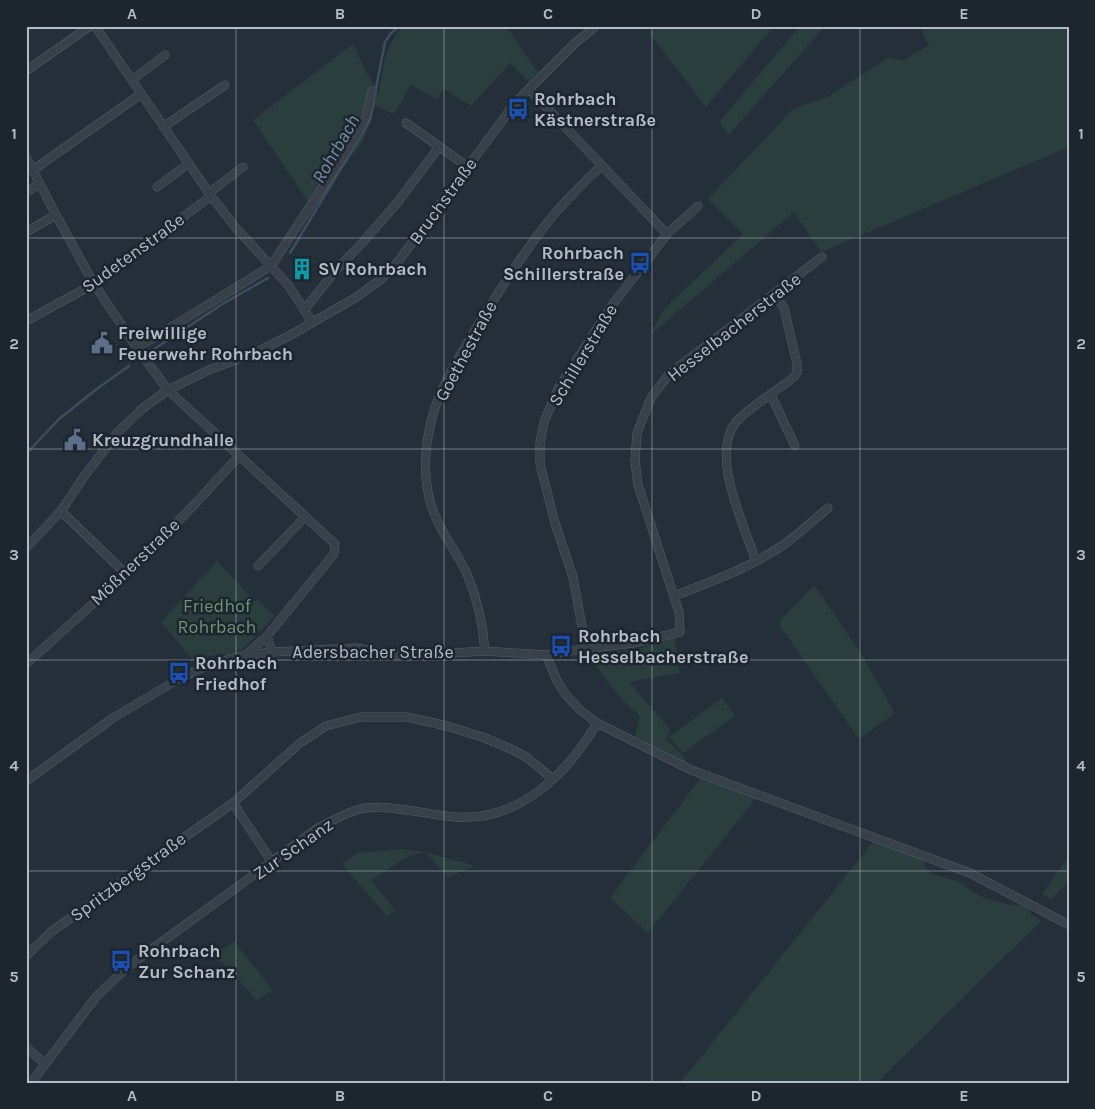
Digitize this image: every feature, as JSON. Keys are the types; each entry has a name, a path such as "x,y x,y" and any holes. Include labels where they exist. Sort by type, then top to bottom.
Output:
{"street":[{"path":"26,71 90,26"},
{"path":"95,26 210,195 236,228 289,286 312,322"},
{"name":"Bruchstraße","path":"26,548 61,511 118,432 143,408 168,390 210,369 252,354 287,337 356,298 380,280 397,263 499,123 529,89 574,44 596,26"},
{"path":"132,80 165,55"},
{"path":"163,127 225,85"},
{"path":"529,89 667,234"},
{"path":"137,348 271,266 357,136 366,117 372,91"},
{"path":"33,170 141,94"},
{"path":"406,122 468,167"},
{"path":"304,310 338,268 392,208 439,147"},
{"path":"26,156 56,216 94,284 168,390 335,544 334,554 267,636 246,655"},
{"path":"157,187 188,164"},
{"name":"Goethestraße","path":"485,651 482,618 467,574 440,528 429,499 425,474 426,444 432,417 460,354 497,294 546,224 601,166"},
{"name":"Sudetenstraße","path":"26,321 94,284 210,195 243,167"},
{"path":"26,192 40,184"},
{"name":"Schillerstraße","path":"586,648 573,577 540,464 540,443 544,422 559,387 613,304 667,234 698,206"},
{"path":"26,232 56,216"},
{"name":"Hesselbacherstraße","path":"680,632 679,612 638,485 635,461 638,433 651,398 670,374 822,257"},
{"path":"756,561 730,486 726,467 726,450 728,435 738,420 794,378 797,372 797,364 784,308 774,294"},
{"path":"771,395 795,446"},
{"name":"Mößnerstraße","path":"26,664 126,574 239,456"},
{"path":"674,596 721,578 756,561 786,543 828,508"},
{"path":"61,511 126,574"},
{"path":"258,566 305,517"},
{"name":"Adersbacher Straße","path":"26,781 113,718 184,676 202,668 246,655 357,648 386,654 437,654 485,651 546,655 586,648 634,643 680,632"},
{"path":"267,636 272,652"},
{"path":"546,655 557,682 566,695 580,710 597,723 691,770 970,873 1069,925"},
{"name":"Spritzbergstraße","path":"26,956 52,931 233,803 300,743 326,726 361,717 407,718 458,729 511,749 526,757 553,779"},
{"name":"Zur Schanz","path":"31,1083 96,997 126,968 318,828 341,816 361,809 375,808 456,817 478,817 510,810 536,793 572,760 597,723"},
{"path":"233,803 272,862"},
{"path":"26,1047 45,1064"}],"green space":[{"path":"403,26 506,26 538,72 529,82 510,63 471,106 444,89 436,99 411,85 394,114 375,106 363,141 313,209 253,120 353,44 378,95 388,50 396,34"},
{"path":"658,26 774,26 706,107 649,33"},
{"path":"800,26 825,26 729,135 719,122"},
{"path":"919,26 1069,26 1069,147 821,252 794,212 649,336 665,308 743,234 708,199 793,109 829,96 888,58 904,60 929,45"},
{"name":"Friedhof Rohrbach","path":"217,561 255,601 258,600 275,616 244,648 227,656 222,654 192,659 161,622"},
{"path":"814,585 859,650 895,713 859,739 780,626 780,621"},
{"path":"674,638 680,673 629,682 670,729 666,739 682,755 690,767 635,736 640,716 612,688 589,655 636,649"},
{"path":"722,698 735,716 683,753 669,737"},
{"path":"704,773 761,792 648,933 610,898"},
{"path":"876,836 921,853 925,867 932,874 957,881 982,897 1006,904 1028,907 1029,912 1041,921 877,1083 680,1083 869,847"},
{"path":"401,849 425,852 407,857 371,880 395,910 387,916 342,864 357,853"},
{"path":"425,852 476,866 448,877"},
{"path":"1069,857 1069,881 1051,900 1042,894"},
{"path":"234,941 273,990 257,1000 214,954"}],"waterway":[{"name":"Rohrbach","path":"375,93 385,42 391,33 400,26"},
{"name":"Rohrbach","path":"290,253 370,120 374,100"},
{"name":"Rohrbach","path":"154,349 224,303 268,278"},
{"name":"Rohrbach","path":"26,454 59,419 129,366"}],"place":[{"name":"Rohrbach Kästnerstraße","path":"518,109"},
{"name":"Rohrbach Schillerstraße","path":"640,263"},
{"name":"SV Rohrbach","path":"302,269"},
{"name":"Freiwillige Feuerwehr Rohrbach","path":"102,343"},
{"name":"Kreuzgrundhalle","path":"75,440"},
{"name":"Rohrbach Hesselbacherstraße","path":"561,646"},
{"name":"Rohrbach Friedhof","path":"179,673"},
{"name":"Rohrbach Zur Schanz","path":"121,961"}]}
